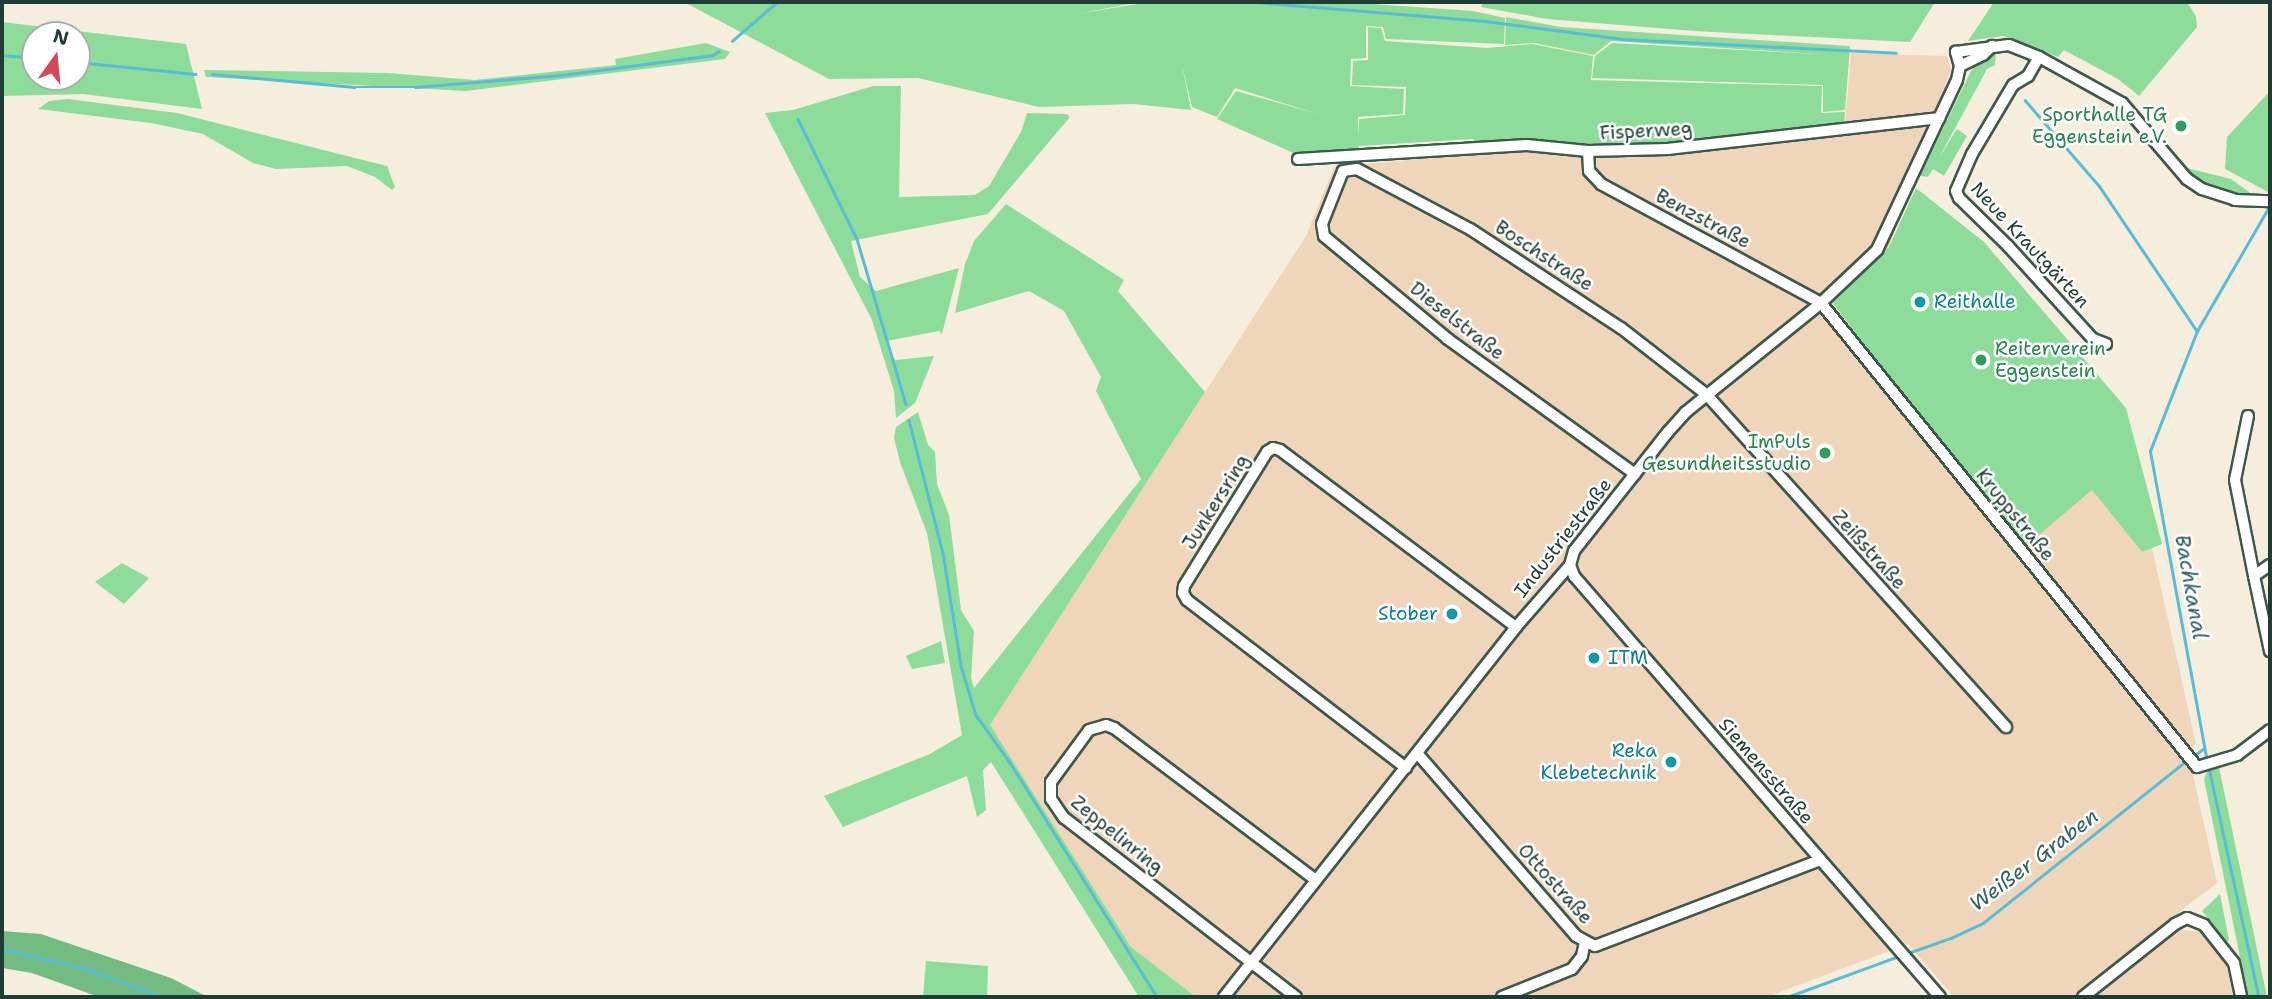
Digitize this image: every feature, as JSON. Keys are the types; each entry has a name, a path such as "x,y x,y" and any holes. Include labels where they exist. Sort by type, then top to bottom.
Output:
{"street":[{"path":"1939,118 1957,80 1960,66 1956,52 2009,45 2039,57 2122,103 2187,179 2217,195 2235,200 2269,201"},
{"path":"1960,66 1983,55 1992,46"},
{"name":"Neue Krautgärten","path":"2039,57 2028,76 2014,85 1972,154 1956,191 1959,198 2016,253 2092,339 2106,344"},
{"name":"Fisperweg","path":"1298,159 1527,145 1588,151 1668,149 1939,118"},
{"name":"Industriestraße","path":"1224,997 1516,627 1570,565 1574,551 1668,432 1707,395 1821,303 1877,250 1939,118"},
{"name":"Benzstraße","path":"1588,151 1590,171 1608,189 1821,303"},
{"name":"Boschstraße","path":"1349,168 1357,169 1479,234 1621,328 1707,395"},
{"name":"Dieselstraße","path":"1349,168 1343,171 1322,224 1324,236 1448,339 1634,474"},
{"name":"Kruppstraße","path":"1821,303 2196,759 2237,755 2270,730"},
{"name":"Zeißstraße","path":"1707,395 2007,727"},
{"path":"2248,416 2235,480 2270,651"},
{"name":"Junkersring","path":"1406,768 1187,600 1183,593 1184,586 1267,452 1273,448 1280,450 1516,627"},
{"name":"Siemensstraße","path":"1570,565 1574,576 1940,997"},
{"path":"2254,576 2270,565"},
{"name":"Zeppelinring","path":"1296,997 1064,818 1055,807 1049,790 1051,782 1089,730 1106,725 1114,727 1316,880"},
{"name":"Ottostraße","path":"1417,754 1536,891 1585,942 1595,946 1820,860"},
{"path":"2083,997 2175,924 2188,918 2204,925 2234,963 2241,997"},
{"path":"1502,997 1572,969 1582,956 1585,942"}],"shaded area":[{"path":"1851,53 1947,56 1951,69 1889,247 1833,303 2026,545 2092,490 2142,552 2152,548 2196,744 2180,757 2193,774 2217,883 2170,919 2177,929 2201,932 2229,966 2236,997 1954,997 1908,944 1767,997 1196,997 1131,947 990,725 1306,236 1334,167 1531,150 1601,158 1679,154 1844,135"}],"green space":[{"path":"684,2 1140,2 1077,14 1149,2 1344,2 1473,11 1505,18 1504,44 1386,39 1383,27 1366,26 1366,58 1351,59 1350,86 1404,89 1403,114 1358,117 1358,136 1359,119 1405,115 1406,87 1352,85 1353,61 1368,60 1368,27 1381,28 1385,41 1487,48 1532,44 1593,56 1591,80 1822,86 1821,113 1845,112 1844,125 1666,145 1609,147 1511,140 1475,144 1473,139 1359,146 1359,150 1298,155 1217,119 1236,91 1318,114 1235,88 1217,117 1192,107 1182,65 1191,110 1134,104 1039,107 918,78 829,79"},
{"path":"1483,2 1935,2 1910,42 1694,31 1547,19 1481,7"},
{"path":"1994,2 2187,2 2196,16 2197,27 2139,96 2118,79 2064,50 2058,57 2003,36 1968,41"},
{"path":"1506,17 1561,27 1850,46 1845,110 1823,112 1823,85 1592,78 1595,56 1612,43 1835,55 1611,41 1594,55 1534,43 1505,45"},
{"path":"2,22 21,24 21,91 91,91 91,33 186,44 202,109 83,94 2,96"},
{"path":"706,43 730,52 725,59 466,91 206,77 204,70 388,73 475,80 616,65 615,59"},
{"path":"1996,52 1995,65 1987,69 1939,158 1957,129 1967,136 1944,176 1933,169 1928,177 1920,176 1971,71 1979,62"},
{"path":"873,86 901,86 899,197 975,195 989,186 1021,132 1027,113 1067,114 1070,117 988,214 851,241 860,277 876,291 959,268 942,334 939,331 886,341 890,357 896,360 934,356 915,403 896,418 894,391 872,320 765,113 793,110"},
{"path":"2270,91 2270,193 2225,169 2227,137"},
{"path":"68,99 177,113 387,166 395,187 392,190 375,177 347,166 276,169 253,163 203,134 151,123 38,109 49,101"},
{"path":"2183,167 2231,179 2256,197 2213,189 2198,181"},
{"name":"Reiterverein Eggenstein","path":"1916,188 1984,242 2126,408 2162,544 2142,552 2092,490 2027,545 1933,435 1833,303 1889,247"},
{"path":"1006,204 1124,280 1118,291 1205,392 990,725 1131,947 1196,997 1139,997 991,762 983,770 986,810 977,817 967,776 843,827 824,796 930,754 962,735 927,533 900,462 894,438 896,427 918,412 928,445 935,452 937,484 949,515 961,610 974,631 971,678 974,688 1141,479 1096,391 1101,377 1064,311 1029,291 955,313 965,264 974,241"},
{"path":"122,563 149,578 124,604 95,582"},
{"path":"941,641 945,663 912,669 906,656"},
{"path":"2219,767 2267,997 2248,997 2204,779 2208,769"},
{"path":"2220,894 2229,940 2227,942 2202,911"},
{"path":"2,931 41,934 171,978 208,997 99,997 32,973 2,968"},
{"path":"926,961 988,966 987,997 923,997"}],"waterway":[{"path":"732,41 777,2"},
{"path":"1255,2 1485,21 1623,39 1896,53"},
{"path":"212,74 354,87 415,87 562,75 713,55 719,51"},
{"path":"2,55 21,57"},
{"path":"91,63 195,74"},
{"path":"2025,100 2100,187 2197,331"},
{"path":"798,119 857,239 906,404"},
{"name":"Bachkanal","path":"2207,762 2150,451 2197,331 2270,205"},
{"path":"909,420 943,553 961,666 976,715 1011,764 1157,997"},
{"name":"Weißer Graben","path":"2192,757 2203,749"},
{"name":"Weißer Graben","path":"1905,954 1951,938 1983,923 2186,761"},
{"name":"Bachkanal","path":"2209,768 2259,997"},
{"path":"2,949 80,967 156,994"},
{"name":"Weißer Graben","path":"1787,997 1899,956"}],"place":[{"name":"Sporthalle TG Eggenstein e.V.","path":"2181,126"},
{"name":"Reithalle","path":"1920,302"},
{"name":"Reiterverein Eggenstein","path":"1981,360"},
{"name":"ImPuls Gesundheitsstudio","path":"1825,453"},
{"name":"Stober","path":"1452,614"},
{"name":"ITM","path":"1594,658"},
{"name":"Reka Klebetechnik","path":"1671,762"}]}
